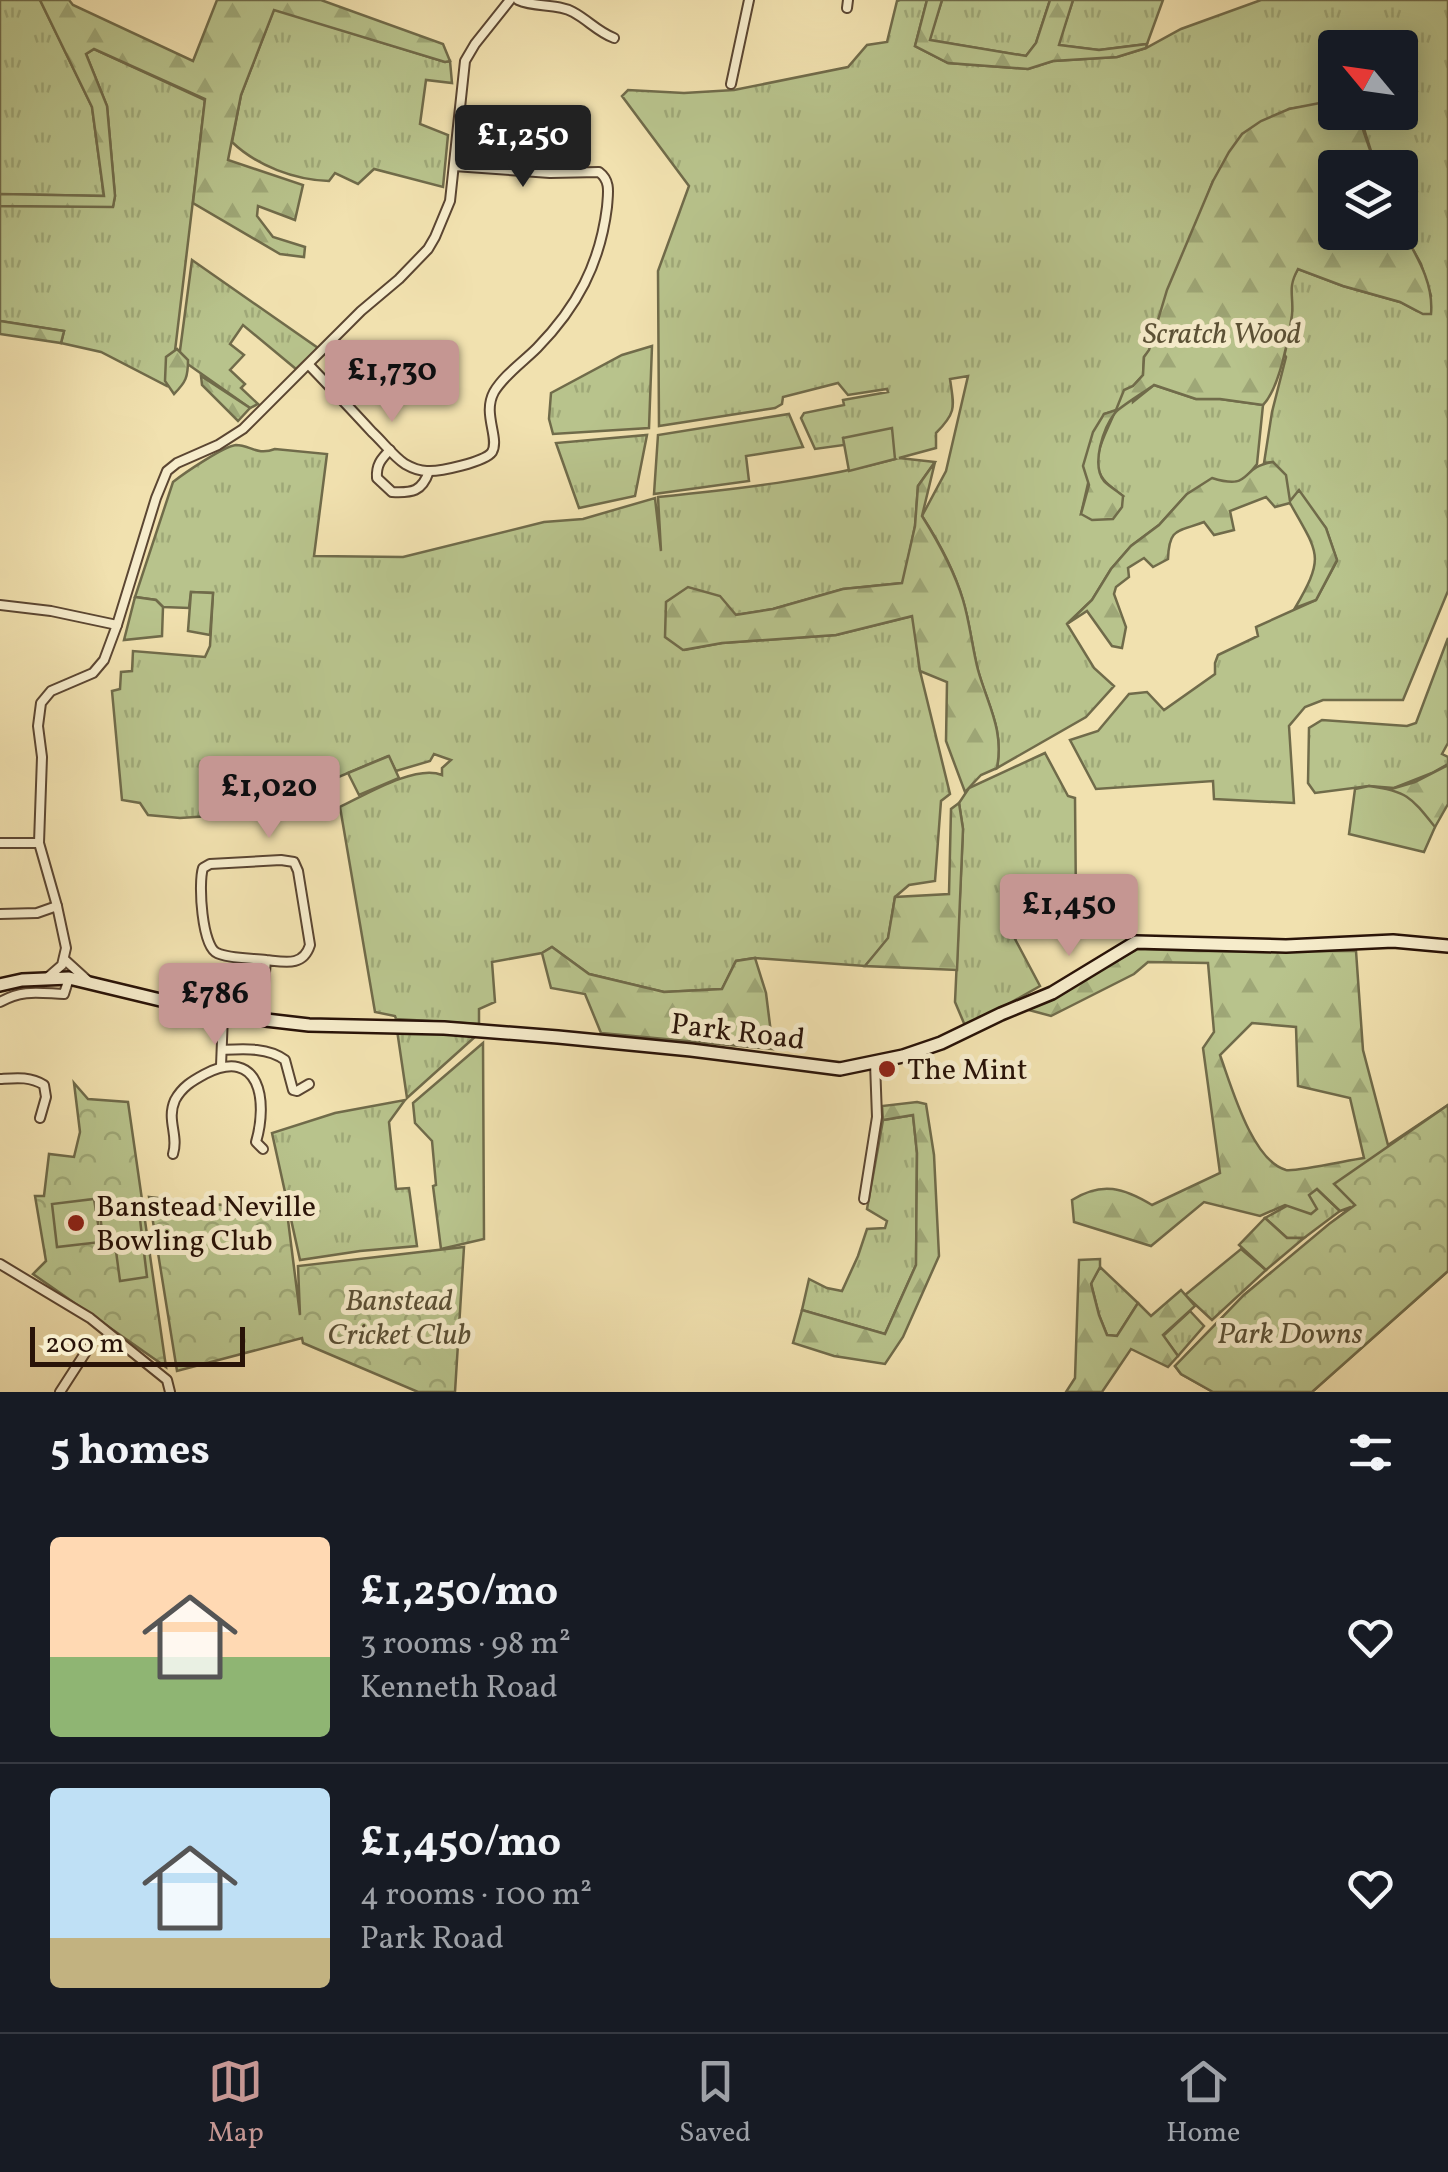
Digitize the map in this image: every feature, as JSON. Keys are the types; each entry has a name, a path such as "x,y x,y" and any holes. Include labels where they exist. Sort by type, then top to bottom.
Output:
{"street":[{"path":"46,978 62,965 65,940 39,842 40,703 51,691 93,673 104,660 167,471 242,429 428,250 450,200 465,61 510,0"},
{"path":"518,0 570,10 600,33 614,38"},
{"path":"730,84 749,0"},
{"path":"309,365 408,466 429,471 458,466 493,451 488,410 494,392 562,323 582,291 606,217 609,189 598,172 454,166"},
{"path":"390,450 376,470 377,478 392,492 418,488 429,471"},
{"path":"0,605 51,610 117,625"},
{"path":"0,844 39,842"},
{"path":"294,862 309,934 308,951 296,962 266,960 216,953 208,944 200,884 203,868 210,864 294,862"},
{"path":"0,914 37,912 57,906"},
{"name":"Park Road","path":"9,987 46,978 68,978 223,1016 309,1025 540,1035 840,1068 875,1063 941,1043 1052,994 1136,942 1286,946 1393,940 1448,946"},
{"path":"64,960 90,982"},
{"path":"261,1020 266,960"},
{"path":"0,1002 9,987 64,994 68,978"},
{"path":"221,1066 223,1016"},
{"path":"222,1050 275,1053 285,1060 291,1088 297,1091 309,1084"},
{"path":"864,1200 877,1116 875,1063"},
{"path":"174,1154 176,1143 170,1121 176,1098 190,1081 221,1066 238,1068 259,1086 262,1122 256,1142 263,1149"},
{"path":"0,1079 21,1078 44,1085 46,1096 40,1118"},
{"path":"0,1264 102,1328 167,1380 170,1392"},
{"path":"95,1339 102,1328"},
{"path":"60,1392 89,1348"}],"green space":[{"path":"0,0 40,0 92,107 104,196 0,194"},
{"path":"40,0 69,0 193,61 217,0 321,0 443,44 450,61 274,10 241,95 228,160 303,185 295,220 258,206 257,216 273,237 305,247 304,257 280,254 193,203 205,99 94,49 86,54 107,106 113,207 0,206 0,194 104,196 92,107"},
{"path":"900,0 927,0 915,46 948,63 1028,69 1053,61 1117,57 1261,0 1448,0 1448,591 1403,700 1323,700 1305,707 1289,726 1294,803 1214,799 1213,781 1096,789 1070,740 1098,731 1129,694 1147,692 1164,710 1215,674 1218,655 1258,636 1256,627 1316,600 1337,561 1326,528 1298,492 1290,503 1273,462 1264,463 1286,357 1291,282 1298,269 1417,311 1431,296 1413,250 1418,250 1418,150 1371,150 1364,130 1418,130 1418,30 1318,30 1318,105 1289,109 1213,181 1144,357 1143,375 1133,386 1133,402 1154,385 1196,399 1263,405 1257,464 1244,480 1187,494 1159,525 1131,546 1092,600 1067,624 1094,668 1114,686 1086,717 997,768 997,729 978,670 963,600 946,556 922,516 946,471 968,376 950,379 952,409 936,433 936,448 899,458 935,462 918,486 915,526 903,583 843,589 773,609 735,615 684,650 722,643 836,635 913,616 920,671 950,794 941,801 935,881 909,885 895,897 888,939 865,966 755,958 736,961 722,989 664,992 589,974 552,947 542,953 492,962 495,1002 479,1009 479,1024 396,1019 375,1012 340,807 405,777 442,775 442,768 451,760 434,754 430,761 396,771 388,756 329,781 331,790 240,797 241,814 180,818 148,815 140,803 122,800 112,691 120,689 121,672 132,671 133,651 205,657 210,646 213,593 191,592 189,608 163,607 156,600 135,597 173,482 213,455 236,445 263,451 327,454 314,556 403,557 544,522 583,519 655,498 661,551 658,497 807,478 895,459 844,438 844,445 815,449 801,418 804,413 844,405 843,400 888,392 887,389 848,395 838,383 783,397 782,404 775,408 659,426 658,271 689,186 622,96 628,90 734,90 848,67 867,45 887,42","holes":["1115,411 1100,446 1099,472 1123,496 1081,514 1104,414"]},
{"path":"927,0 942,0 930,40 1026,56 1036,43 1050,0 1073,0 1059,45 1099,50 1147,44 1146,48 1117,57 1053,61 1028,69 948,63 915,46"},
{"path":"942,0 1050,0 1036,43 1026,56 929,40"},
{"path":"1073,0 1163,0 1147,44 1099,50 1058,45"},
{"path":"274,9 450,61 452,83 426,80 420,124 448,135 443,187 374,169 358,184 335,173 329,181 303,178 265,165 232,142 241,95"},
{"path":"94,49 205,100 172,376 167,386 101,352 61,343 64,331 0,321 0,206 113,206 107,106 86,54"},
{"name":"Scratch Wood","path":"1318,103 1318,130 1363,130 1370,150 1318,150 1318,250 1413,250 1430,290 1431,314 1298,269 1282,363 1263,405 1196,399 1154,385 1115,413 1106,428 1100,447 1100,474 1123,496 1122,507 1113,519 1092,520 1081,514 1089,485 1083,466 1093,432 1104,414 1116,410 1124,390 1143,375 1144,357 1167,290 1213,181 1242,134 1289,109"},
{"path":"192,260 318,348 296,369 243,325 230,344 244,355 230,370 258,404 250,408 179,358"},
{"path":"0,321 64,331 61,343 0,334"},
{"path":"652,346 649,428 553,434 549,419 551,393 622,355"},
{"path":"177,349 188,360 188,366 186,379 174,394 165,381 166,357"},
{"path":"201,376 250,408 238,421 202,385"},
{"path":"789,414 803,447 746,456 749,481 654,494 658,435"},
{"path":"892,428 895,459 849,471 843,438"},
{"path":"647,435 635,496 579,508 556,443"},
{"path":"935,462 922,516 959,589 998,741 997,768 981,775 965,792 946,741 947,682 920,671 912,616 836,635 722,643 683,650 665,637 666,602 688,587 720,596 736,615 843,589 902,583 915,526 918,486"},
{"path":"1273,462 1286,475 1290,501 1299,490 1326,528 1337,560 1316,600 1295,608 1311,576 1315,555 1290,503 1275,507 1266,497 1230,511 1234,530 1214,535 1204,522 1181,530 1170,541 1168,559 1153,567 1144,558 1128,568 1129,577 1116,587 1114,594 1126,627 1122,648 1112,646 1087,611 1067,624 1092,600 1131,546 1159,525 1187,494 1212,478 1234,482"},
{"path":"191,592 213,593 210,635 188,631"},
{"path":"135,597 156,600 163,607 162,636 124,640"},
{"path":"1448,638 1448,743 1442,754 1448,757 1448,764 1394,788 1369,786 1315,793 1308,783 1309,728 1322,720 1407,726 1416,723"},
{"path":"1045,753 1068,796 1075,798 1076,904 1015,939 1040,986 966,1028 955,1002 963,829 959,803 969,788"},
{"path":"389,756 399,778 359,795 348,773"},
{"path":"1448,765 1448,804 1435,827 1381,803 1381,792 1415,782"},
{"path":"1369,786 1400,793 1427,817 1435,827 1424,852 1349,834 1355,789"},
{"path":"959,803 963,829 957,970 865,966 888,938 895,897 949,894 951,809"},
{"path":"552,947 589,974 664,992 722,989 736,961 755,958 766,993 773,1049 601,1033 585,994 551,988 542,953"},
{"path":"1138,949 1356,951 1363,1050 1388,1145 1448,1105 1448,1271 1312,1392 1213,1392 1181,1374 1175,1366 1244,1295 1351,1207 1340,1211 1317,1189 1309,1195 1317,1209 1311,1214 1285,1205 1260,1216 1204,1202 1151,1246 1074,1222 1072,1200 1093,1190 1122,1191 1152,1205 1220,1173 1203,1048 1214,1032 1208,963 1148,962 1134,974 1051,1016 1029,1010","holes":["1252,1023 1296,1027 1298,1086 1350,1098 1364,1158 1286,1170 1274,1164 1253,1138 1220,1055"]},
{"path":"397,1030 477,1035 407,1098"},
{"path":"483,1043 484,1239 441,1249 432,1141 415,1123 413,1103"},
{"path":"74,1083 88,1099 128,1102 166,1367 33,1274 46,1261 35,1196 44,1196 49,1154 74,1157 80,1132"},
{"path":"405,1100 389,1122 396,1189 409,1188 417,1246 300,1260 272,1133 335,1113"},
{"path":"926,1104 934,1155 939,1256 903,1337 885,1364 834,1356 793,1343 802,1310 885,1334 916,1265 917,1153 913,1115 883,1120 882,1106"},
{"name":"Park Downs","path":"1448,1105 1448,1271 1312,1392 1213,1392 1181,1374 1175,1366 1244,1295 1355,1205 1334,1184"},
{"path":"913,1115 917,1153 916,1265 885,1334 802,1310 809,1279 842,1291 867,1229 885,1228 887,1221 867,1209 883,1120"},
{"path":"1317,1189 1340,1211 1304,1238 1287,1238 1265,1218"},
{"name":"Banstead Cricket Club","path":"149,1197 287,1212 300,1315 298,1266 464,1247 455,1392 418,1392 303,1343 302,1338 177,1371"},
{"name":"Banstead Neville Bowling Club","path":"94,1199 101,1242 57,1247 52,1204"},
{"path":"138,1203 147,1277 120,1281 116,1251 105,1252 99,1208"},
{"path":"1265,1218 1287,1238 1304,1238 1266,1270 1239,1245"},
{"path":"1241,1249 1266,1270 1212,1320 1185,1295"},
{"path":"1100,1259 1091,1284 1107,1335 1117,1336 1138,1303 1151,1316 1181,1290 1195,1306 1163,1335 1178,1356 1168,1367 1131,1349 1102,1392 1066,1392 1075,1378 1079,1260"},
{"path":"1100,1267 1138,1303 1117,1336 1107,1335 1091,1283"},
{"path":"1190,1311 1204,1326 1178,1356 1163,1336"}],"tunnel":[{"path":"89,1347 95,1339"}],"place":[{"name":"The Mint","path":"887,1069"},
{"name":"Banstead Neville Bowling Club","path":"76,1223"}]}
